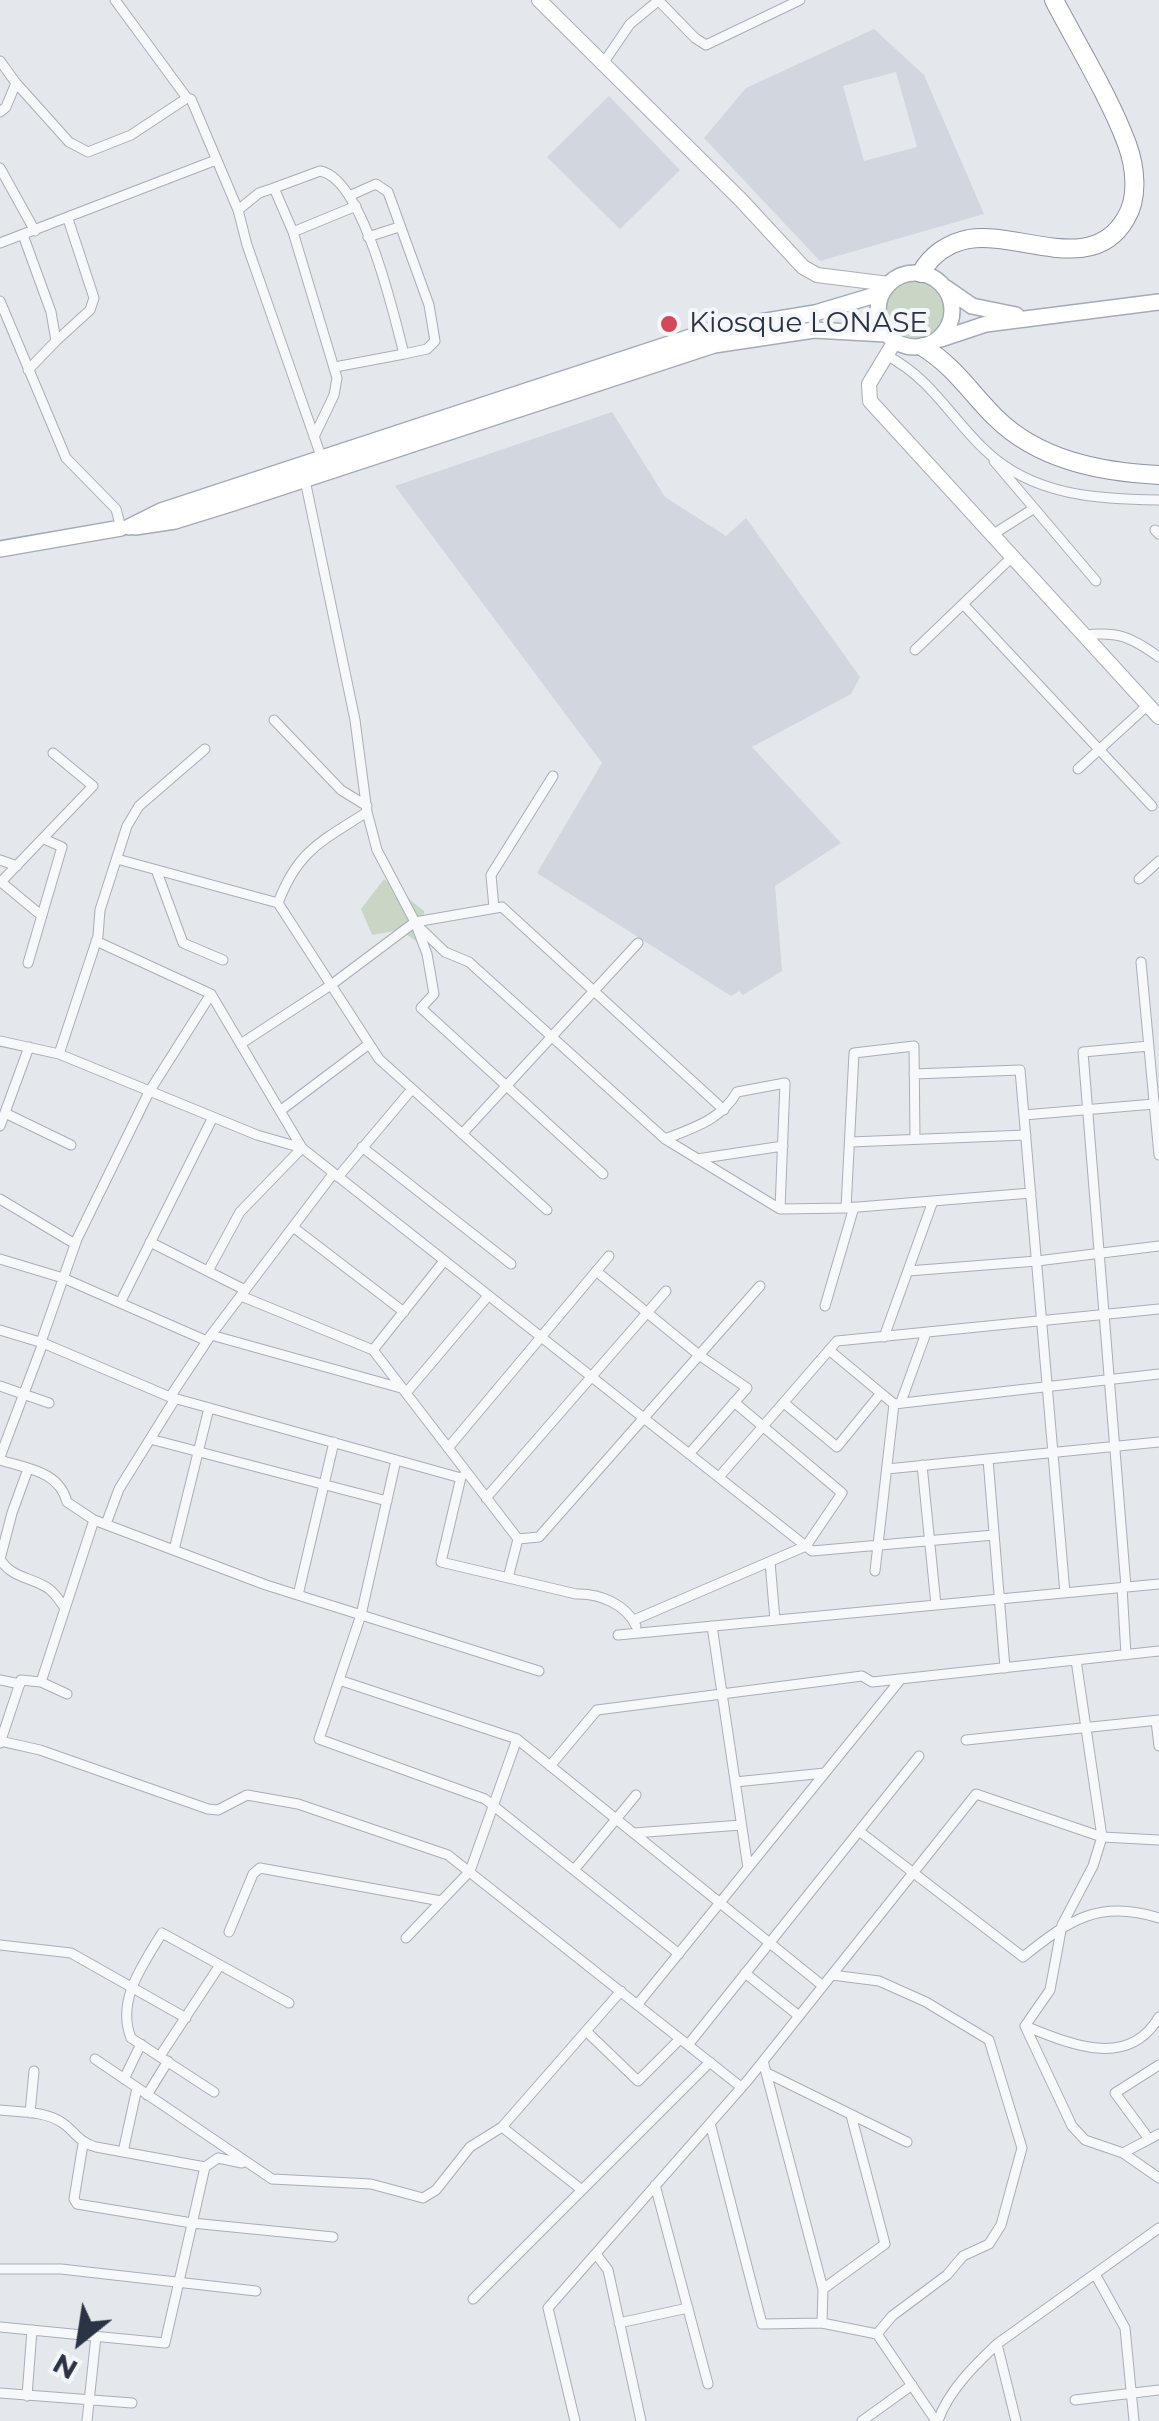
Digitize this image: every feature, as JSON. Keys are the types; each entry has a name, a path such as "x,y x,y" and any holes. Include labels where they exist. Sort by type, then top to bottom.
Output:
{"highway":[{"path":"921,274 929,259 969,240 1009,240 1054,249 1084,248 1108,238 1124,223 1132,208 1135,180 1127,144 1054,0"},
{"path":"930,344 995,417 1026,442 1085,466 1159,474"}],"main road":[{"path":"125,527 161,511 712,330 815,313 885,289 898,277 932,277 972,306 1030,318"},
{"path":"930,344 946,332 953,314 946,288"},
{"path":"885,289 878,312 889,343"},
{"path":"0,549 175,521 714,345 814,330 889,343 930,344 973,327 1159,302"}],"street":[{"path":"115,0 194,106 238,210 322,460"},
{"path":"539,0 803,267 817,275 885,289"},
{"path":"604,62 630,24 658,0 706,45 800,0"},
{"path":"0,60 16,84 70,142 88,152 131,134 186,98"},
{"path":"0,112 6,108 16,84"},
{"path":"0,243 216,160"},
{"path":"0,168 35,231"},
{"path":"238,210 259,193 320,171 339,180 356,206 368,238 404,354"},
{"path":"335,367 426,349 436,333 384,187 376,184 349,196"},
{"path":"274,188 293,232 314,310 335,367 334,395 314,437"},
{"path":"293,232 356,206"},
{"path":"28,370 90,310 94,298 68,218"},
{"path":"368,238 399,226"},
{"path":"23,235 52,312 56,341"},
{"path":"0,301 66,458 116,509 125,527"},
{"path":"1078,769 1155,711 870,401 869,384 889,343 1096,581"},
{"path":"986,452 1063,493 1089,498 1159,500"},
{"path":"305,480 355,720 367,809 377,850 428,954 434,994 421,1008 604,1174"},
{"path":"992,535 1034,509"},
{"path":"916,650 1012,557"},
{"path":"963,604 1152,806"},
{"path":"1084,635 1111,632 1138,642 1159,657"},
{"path":"274,720 341,790 367,809"},
{"path":"59,1054 128,826 139,806 205,750"},
{"path":"42,916 0,883 93,786 53,753"},
{"path":"494,908 490,875 552,776"},
{"path":"278,903 287,878 307,850 367,809"},
{"path":"28,963 62,847 44,839"},
{"path":"0,860 17,866"},
{"path":"116,860 278,903 378,1059 547,1210"},
{"path":"1139,879 1159,861"},
{"path":"156,872 183,943 223,960"},
{"path":"242,1043 331,985 415,922 502,907 724,1110"},
{"path":"415,922 446,952 469,962 665,1139 780,1209 850,1208 1030,1193"},
{"path":"96,940 211,994 302,1148 812,1551 994,1535"},
{"path":"462,1134 638,943"},
{"path":"1141,962 1159,1155"},
{"path":"211,994 149,1092 76,1244 0,1458 54,1478 64,1488 67,1502 94,1520 298,1595 539,1671"},
{"path":"0,1041 59,1054 213,1118 302,1148"},
{"path":"280,1111 368,1044"},
{"path":"825,1306 850,1208 854,1053 914,1046 915,1140"},
{"path":"1126,1655 1083,1052 1149,1046"},
{"path":"0,1126 29,1047"},
{"path":"914,1074 1020,1070 1065,1593"},
{"path":"665,1139 704,1124 724,1110 737,1092 785,1084 780,1209"},
{"path":"106,1524 119,1488 209,1338 293,1226 412,1090"},
{"path":"1024,1115 1156,1100"},
{"path":"4,1114 71,1145"},
{"path":"120,1302 213,1118"},
{"path":"850,1142 1026,1135"},
{"path":"362,1146 511,1264"},
{"path":"697,1159 783,1146"},
{"path":"208,1271 240,1212 302,1148"},
{"path":"0,1198 76,1244"},
{"path":"884,1338 933,1201"},
{"path":"293,1226 404,1312"},
{"path":"150,1242 243,1293 373,1350 464,1475 518,1539"},
{"path":"908,1271 1037,1262 1159,1246"},
{"path":"448,1448 609,1256"},
{"path":"0,1259 64,1278 209,1338 404,1391"},
{"path":"373,1350 444,1261"},
{"path":"596,1270 746,1388 689,1454"},
{"path":"518,1539 538,1537 760,1286"},
{"path":"486,1498 666,1290"},
{"path":"404,1391 488,1296"},
{"path":"719,1478 837,1342 1159,1309"},
{"path":"0,1330 42,1343 172,1398 464,1475"},
{"path":"875,1571 898,1403 926,1333"},
{"path":"829,1350 880,1393 898,1403 1159,1374"},
{"path":"0,1386 49,1403"},
{"path":"784,1402 837,1446 880,1393"},
{"path":"634,1620 806,1546 842,1493 734,1402"},
{"path":"174,1550 209,1408"},
{"path":"150,1439 387,1501"},
{"path":"298,1595 334,1442"},
{"path":"887,1469 1159,1442"},
{"path":"988,1459 1005,1668"},
{"path":"396,1460 361,1614 319,1740 485,1799 679,1954"},
{"path":"922,1465 936,1605"},
{"path":"28,1469 0,1559 5,1568 21,1578 49,1589 65,1608"},
{"path":"464,1475 441,1562 576,1594 598,1595 627,1611 638,1634"},
{"path":"41,1682 94,1520"},
{"path":"508,1578 518,1539"},
{"path":"770,1562 775,1620"},
{"path":"618,1635 1159,1584"},
{"path":"712,1626 748,1868"},
{"path":"550,1766 597,1710 862,1676 872,1682 1159,1652"},
{"path":"1025,2026 1050,1990 1062,1926 1093,1866 1102,1837 1076,1660"},
{"path":"637,2005 901,1678"},
{"path":"0,1680 20,1684"},
{"path":"67,1694 41,1682 21,1680 0,1742 40,1750 208,1808 218,1810 248,1795 298,1804 448,1854 742,2088"},
{"path":"340,1680 517,1739 823,1986"},
{"path":"966,1740 1158,1721 1159,1746"},
{"path":"406,1938 470,1871 517,1739"},
{"path":"586,2031 638,2081 684,2042 746,1974 919,1756"},
{"path":"735,1782 825,1772"},
{"path":"575,2421 548,2308 742,2088 976,1794 1102,1837 1159,1840"},
{"path":"574,1870 636,1795"},
{"path":"634,1833 741,1825"},
{"path":"859,1830 1023,1957 1062,1926 1110,1909 1159,1918"},
{"path":"229,1932 252,1874 260,1868 441,1901"},
{"path":"214,2092 131,2038 128,2030 130,1986 162,1933 290,2003"},
{"path":"0,1945 71,1954 186,2018"},
{"path":"147,2095 186,2018 220,1965"},
{"path":"746,1974 799,2016"},
{"path":"832,1975 879,1981 926,2002 988,2040 1022,2148 1000,2225 989,2244 963,2256 947,2275 892,2316 877,2334"},
{"path":"95,2059 272,2179 371,2184 411,2198 423,2198 436,2190 470,2147 502,2127 621,1992"},
{"path":"1025,2026 1098,2050 1119,2048 1142,2038 1159,2017"},
{"path":"1025,2026 1072,2126 1085,2140 1124,2152 1159,2178"},
{"path":"124,2079 140,2044"},
{"path":"764,2060 822,2289 822,2322"},
{"path":"473,2299 710,2062"},
{"path":"1148,2139 1116,2093 1159,2065"},
{"path":"30,2113 34,2071"},
{"path":"767,2074 907,2142"},
{"path":"122,2152 137,2088"},
{"path":"0,2110 62,2122 84,2144 205,2167"},
{"path":"822,2289 885,2244 850,2115"},
{"path":"710,2123 762,2324 822,2322 877,2334 937,2421"},
{"path":"502,2127 582,2190"},
{"path":"1124,2152 1159,2134"},
{"path":"84,2144 74,2199 77,2204 192,2223 334,2237"},
{"path":"0,2327 165,2343 205,2167 218,2158 249,2164"},
{"path":"655,2186 708,2384"},
{"path":"937,2421 942,2408 997,2344 1159,2228"},
{"path":"596,2254 608,2270 640,2421"},
{"path":"0,2269 61,2269 256,2291"},
{"path":"1094,2274 1125,2328 1134,2421"},
{"path":"620,2323 688,2308"},
{"path":"26,2396 32,2330"},
{"path":"87,2421 96,2336"},
{"path":"997,2344 1016,2421"},
{"path":"862,2421 912,2385"},
{"path":"1076,2400 1159,2390"},
{"path":"0,2393 132,2402"}],"shaded area":[{"path":"874,29 924,75 984,214 820,261 704,138 746,88","holes":["896,72 917,147 864,161 843,86"]},
{"path":"609,96 680,170 620,229 547,157"},
{"path":"612,412 665,497 726,536 746,518 860,677 851,694 752,747 841,843 775,886 782,971 743,995 739,991 731,996 537,873 602,763 395,486"}],"green space":[{"path":"916,278 939,287 948,310 939,333 916,342 893,333 884,310 893,287"},
{"path":"384,879 424,911 425,930 416,941 400,930 372,935 361,909"}],"place":[{"name":"Kiosque LONASE","path":"669,324"}]}
